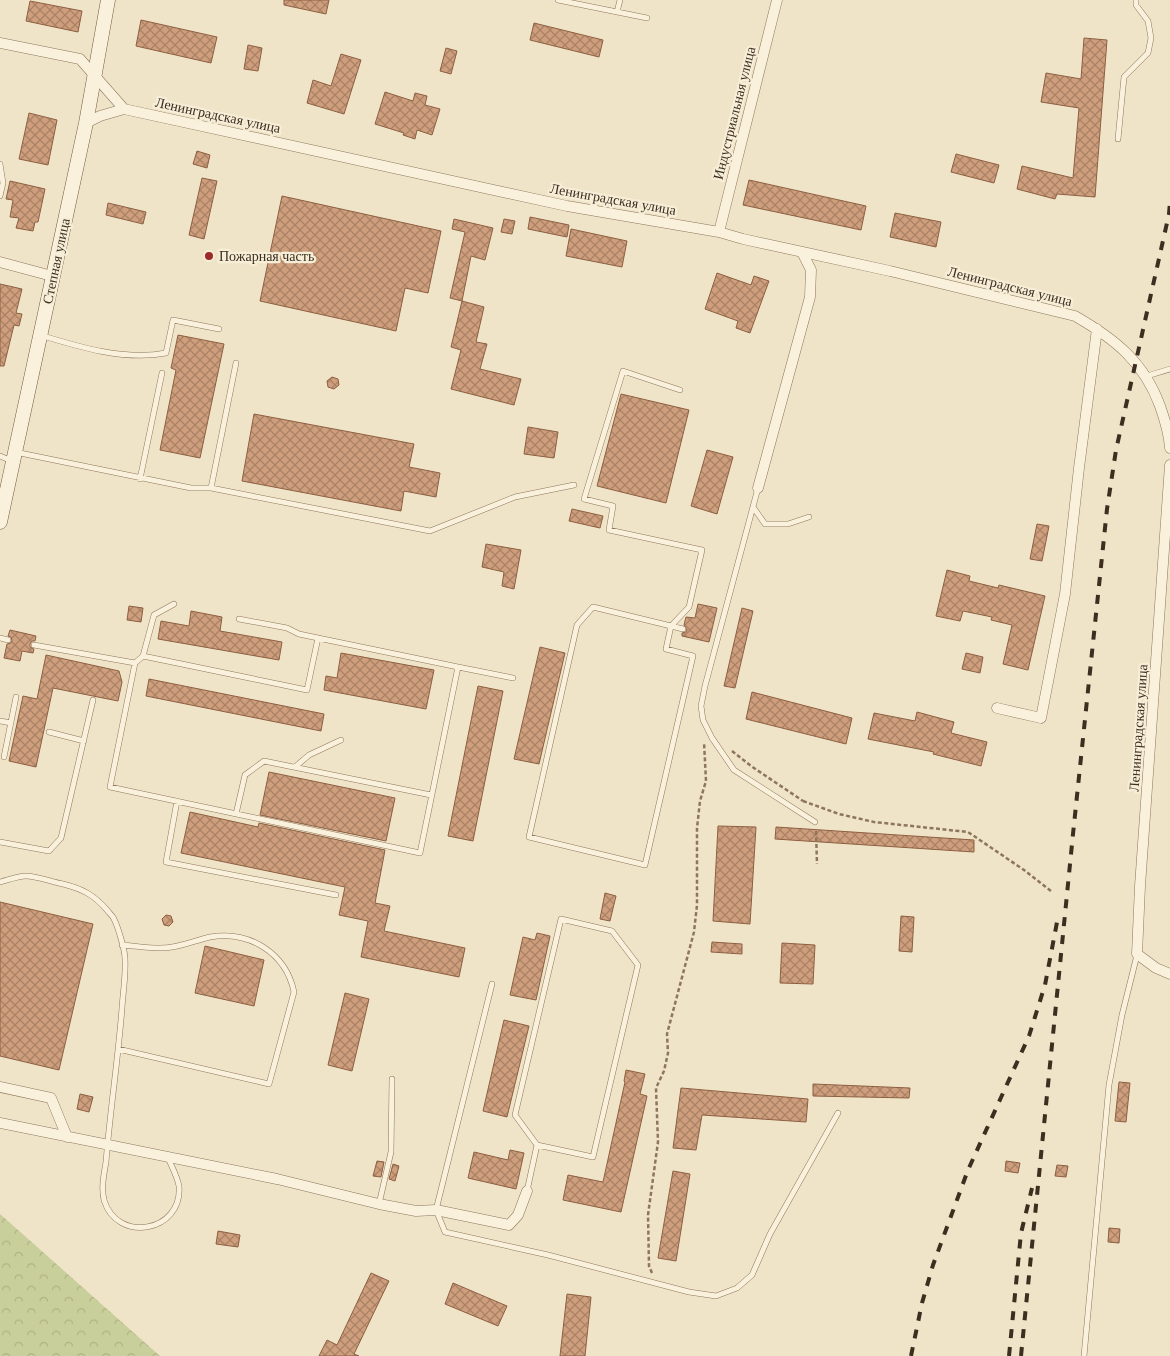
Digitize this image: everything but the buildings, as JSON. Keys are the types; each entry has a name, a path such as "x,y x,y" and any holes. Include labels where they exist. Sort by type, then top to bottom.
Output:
{"street":[{"name":"Степная улица","path":"0,522 9,456 40,335 86,124 108,0"},
{"name":"Индустриальная улица","path":"719,232 777,0"},
{"path":"0,44 80,59 124,109 100,116 86,124"},
{"name":"Ленинградская улица","path":"124,109 567,206 719,232 1075,316 1113,340 1136,362 1147,376 1154,389 1165,420 1170,448"},
{"path":"758,488 810,298 811,270 802,252"},
{"path":"0,262 52,276"},
{"path":"998,708 1041,718 1065,594 1097,329"},
{"name":"Ленинградская улица","path":"1137,954 1170,465"},
{"path":"1137,954 1156,968 1170,974"},
{"path":"0,1086 52,1098 67,1137"},
{"path":"0,1123 277,1179 380,1204 416,1211 436,1210 509,1225 518,1216 527,1191"}],"lane":[{"path":"558,0 648,18"},
{"path":"618,12 620,0"},
{"path":"1118,139 1124,77 1148,53 1151,38 1148,21 1136,5 1136,0"},
{"path":"0,164 2,166 3,183 0,196"},
{"path":"40,335 72,345 119,354 150,356 166,353 174,320 219,329"},
{"path":"211,488 236,363"},
{"path":"1147,376 1170,370"},
{"path":"680,390 623,371 584,499 613,506 609,530 702,550 689,607 671,626 666,649 692,656 645,865 529,837 577,624 593,607 671,626 683,629"},
{"path":"140,478 162,373"},
{"path":"9,456 191,488 211,488 430,532 515,497 574,485"},
{"path":"758,488 701,706 703,720 712,738 734,770 815,822"},
{"path":"753,507 765,524 788,524 809,517"},
{"path":"174,604 154,615 143,656 135,663 110,787 420,853 458,667"},
{"path":"239,619 287,628 299,634 512,678"},
{"path":"711,636 718,638"},
{"path":"0,638 8,640"},
{"path":"143,656 307,690 318,638"},
{"path":"34,645 135,663"},
{"path":"4,757 16,697"},
{"path":"0,842 49,851 61,838 92,700"},
{"path":"0,721 11,723"},
{"path":"49,732 84,741"},
{"path":"295,767 309,754 341,740"},
{"path":"236,814 245,775 264,761 432,794"},
{"path":"177,801 166,862 336,894"},
{"path":"0,882 26,876 76,887 96,897 114,918 125,958 118,1049 102,1186 108,1210 114,1217 132,1227 144,1228 161,1222 173,1210 179,1186 168,1158"},
{"path":"527,1191 537,1145 515,1115 561,919 612,931 638,965 593,1157 537,1145"},
{"path":"118,1049 270,1084 294,992 292,978 279,959 261,945 240,938 212,937 170,948 122,945"},
{"path":"1084,1356 1109,1085 1122,1015 1137,954"},
{"path":"492,984 436,1210 445,1232 548,1255 689,1292 716,1296 737,1288 752,1275 770,1234 838,1113"},
{"path":"380,1204 391,1152 392,1079"}],"path":[{"path":"656,1283 649,1266 648,1214 658,1142 656,1088 664,1071 668,1054 667,1034 694,932 698,871 697,828 700,801 706,780 703,720"},
{"path":"803,801 839,814 874,822 968,832 1051,891"}],"green space":[{"path":"0,1214 160,1356 0,1356"}],"railway":[{"path":"1021,1356 1107,509 1116,450 1169,214 1170,202"},
{"path":"911,1356 922,1303 933,1265 968,1170 1029,1036 1045,985 1058,917"},
{"path":"1009,1356 1021,1233 1032,1188"}],"place":[{"name":"Пожарная часть","path":"209,256"}]}
